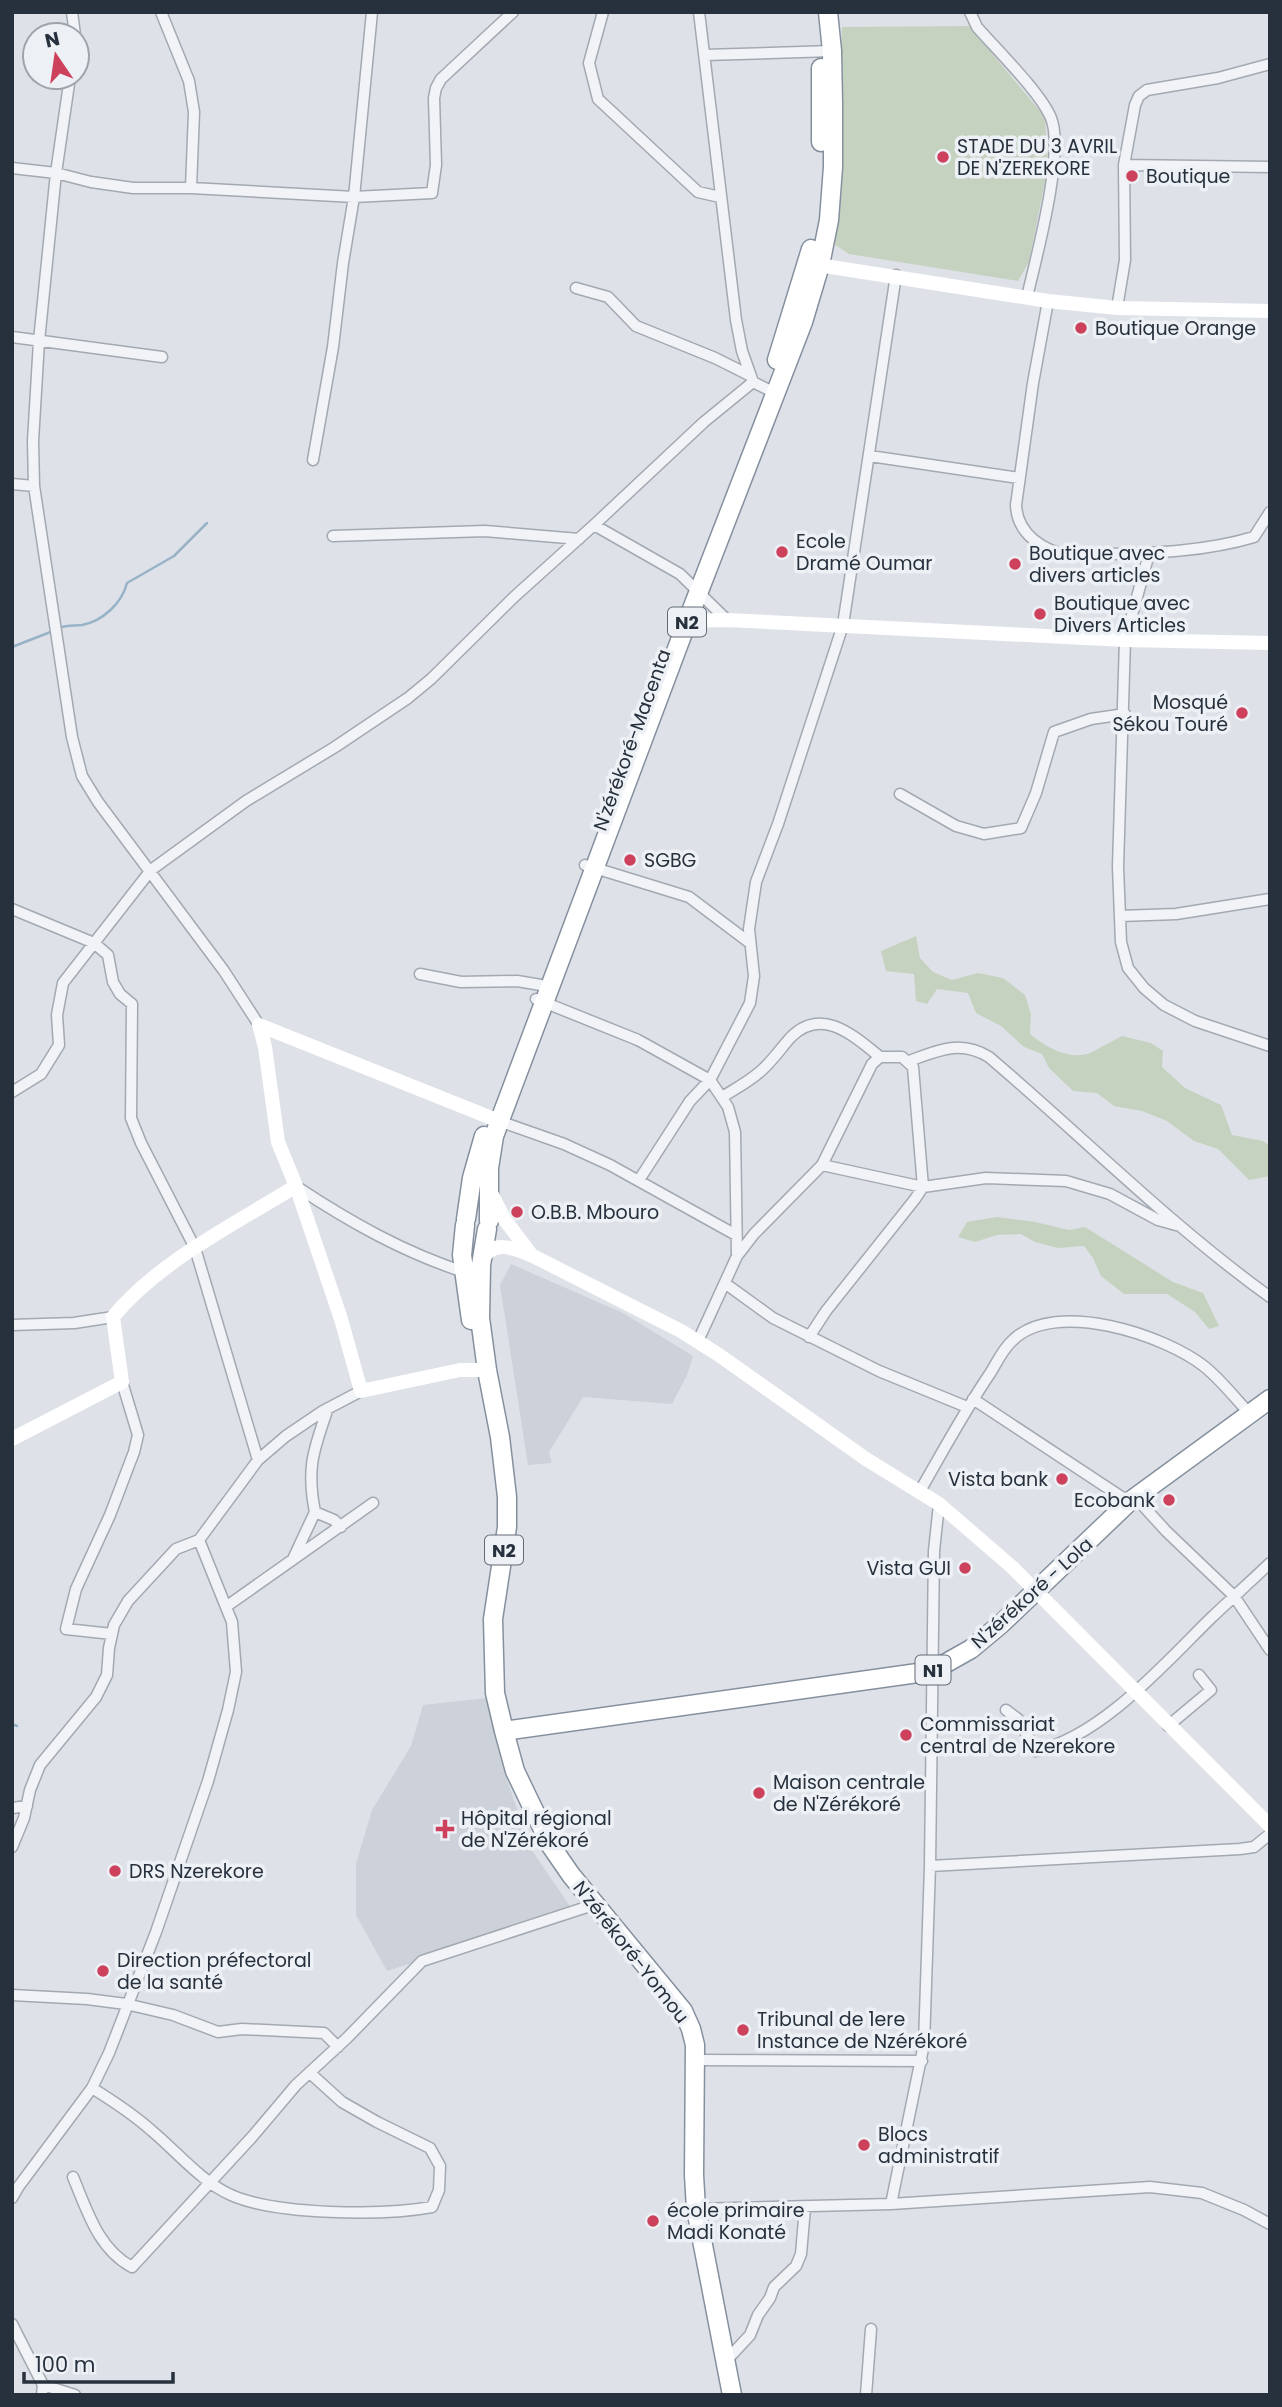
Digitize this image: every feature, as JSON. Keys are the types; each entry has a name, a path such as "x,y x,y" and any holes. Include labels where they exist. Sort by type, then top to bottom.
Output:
{"highway":[{"name":"N2","path":"818,12 827,51"},
{"name":"N2","path":"472,1268 463,1255 472,1178 695,588 762,385 803,322 814,264 829,219 833,167 827,51 828,12"},
{"name":"N2","path":"494,1119 488,1225 472,1268 470,1316 487,1370 508,1497 507,1527 493,1619 495,1693 504,1731"},
{"path":"465,1222 470,1213 478,1211 485,1214 488,1225"},
{"name":"N'zérékoré - Lola","path":"504,1731 932,1671 971,1648 1036,1592 1133,1500 1249,1413 1269,1405"},
{"name":"N'zérékoré-Yomou","path":"504,1731 515,1771 551,1846 571,1875 683,2011 691,2029 695,2060 696,2209 732,2395"}],"street":[{"path":"161,12 189,81 194,112 191,188"},
{"path":"313,460 355,197 372,12"},
{"path":"12,168 56,173 91,182 133,188 191,188 355,197 432,193 436,165 433,98 436,88 441,79 513,12"},
{"path":"603,12 589,63 598,99 698,192 720,197"},
{"path":"699,12 736,320 762,385"},
{"path":"970,12 977,27 1040,100 1052,119 1054,167 1027,297"},
{"path":"705,55 827,51"},
{"path":"1117,308 1125,260 1124,165 1139,96 1147,89 1218,78 1270,64"},
{"path":"68,91 56,173 39,341 33,441 34,486 72,737 82,776 98,802 224,971 259,1025 265,1047 278,1142 296,1186 341,1319 361,1391"},
{"path":"1124,165 1270,167"},
{"path":"814,264 1048,301 1117,308 1270,312"},
{"path":"639,1180 690,1101 710,1080 750,1003 754,976 749,929 756,882 778,824 843,625 896,275"},
{"path":"576,288 608,297 636,326 715,358 762,385"},
{"path":"1048,301 1019,478 1016,518 1021,529 1035,541 1072,556 1149,554 1229,545 1254,537 1270,512"},
{"path":"12,337 162,357"},
{"path":"12,1092 41,1074 59,1045 57,1015 63,983 151,870 246,801 335,747 408,698 704,422 762,385"},
{"path":"870,457 1019,478"},
{"path":"12,484 34,486"},
{"path":"594,525 668,565 727,620"},
{"path":"333,536 485,531 579,538"},
{"path":"1149,554 1125,640 1125,714 1118,867 1121,942 1128,968 1144,988 1164,1005 1195,1021 1270,1046"},
{"path":"681,621 727,620 1125,640 1270,643"},
{"path":"900,794 965,829 984,834 1021,828 1036,793 1054,732 1091,719 1125,714"},
{"path":"591,866 689,897 750,943"},
{"path":"1120,916 1176,914 1270,899"},
{"path":"12,909 94,943 108,955 113,982 120,994 132,1004 131,1118 195,1248 258,1460"},
{"path":"420,974 461,982 517,981 541,996 638,1040 710,1080 728,1107 735,1132 737,1256"},
{"path":"722,1097 763,1069 792,1036 801,1028 812,1024 824,1023 836,1027 880,1058"},
{"path":"259,1025 494,1119 564,1144 639,1180 736,1235"},
{"path":"909,1062 945,1048 958,1046 980,1051 1013,1077 1180,1227 1228,1267 1270,1297"},
{"path":"698,1341 737,1256 754,1234 822,1165 872,1064 880,1058 902,1057 913,1067 923,1187 826,1311 809,1337"},
{"path":"822,1165 923,1187 986,1178 1066,1181 1110,1194 1158,1220 1180,1227"},
{"path":"12,1325 74,1323 113,1317 132,1295 195,1248 296,1186"},
{"path":"296,1186 349,1221 393,1244 472,1268 487,1252 502,1246 533,1256 698,1341 866,1460 939,1504 1012,1567 1270,1826"},
{"path":"489,1186 505,1220 533,1256"},
{"path":"726,1284 773,1318 809,1337 879,1371 970,1403 1133,1500 1234,1596 1270,1650"},
{"path":"112,1634 66,1629 76,1589 110,1515 138,1436 122,1382 113,1317"},
{"path":"920,1491 970,1403 1012,1341 1030,1329 1051,1322 1081,1322 1146,1335 1205,1367 1249,1413"},
{"path":"12,1847 40,1765 96,1697 107,1675 114,1625 128,1601 176,1549 199,1540 258,1460 286,1436 328,1408 361,1391 460,1370 487,1370"},
{"path":"12,1439 122,1382"},
{"path":"293,1560 315,1512 310,1477 312,1454 328,1408"},
{"path":"227,1606 373,1503"},
{"path":"891,2204 922,2061 930,1866 934,1551 939,1504"},
{"path":"315,1512 334,1520 341,1527"},
{"path":"12,2199 92,2088 109,2053 156,1932 208,1781 229,1710 236,1672 232,1622 199,1540"},
{"path":"1006,1710 1018,1719 1036,1751 1047,1749 1086,1730 1169,1661 1270,1563"},
{"path":"1168,1726 1211,1690 1199,1675"},
{"path":"12,1808 27,1807"},
{"path":"930,1866 1240,1849 1254,1847 1270,1834"},
{"path":"73,2177 97,2233 132,2267 310,2073 422,1961 596,1904"},
{"path":"12,1995 126,2004 173,2015 218,2032 242,2029 324,2033 338,2047"},
{"path":"695,2060 922,2061"},
{"path":"92,2088 131,2113 230,2195 271,2205 365,2212 406,2212 432,2207 439,2190 440,2166 430,2148 342,2102 310,2073"},
{"path":"696,2209 805,2208 1169,2187 1219,2199 1270,2224"},
{"path":"725,2362 750,2335 758,2315 771,2298 774,2287 796,2266 801,2254 805,2208"},
{"path":"12,2324 42,2390 75,2395"},
{"path":"866,2395 871,2329"}],"shaded area":[{"path":"511,1264 623,1313 693,1356 687,1375 672,1404 583,1397 549,1452 552,1463 528,1465 500,1285"},
{"name":"Hôpital régional de N'Zérékoré","path":"487,1698 508,1783 531,1849 574,1912 387,1971 356,1915 356,1864 372,1810 411,1746 423,1705"}],"green space":[{"name":"STADE DU 3 AVRIL DE N'ZEREKORE","path":"969,26 1045,117 1048,166 1029,262 1018,281 849,254 834,244 842,27"},
{"path":"916,936 920,958 933,972 952,980 978,973 1003,978 1025,995 1031,1014 1030,1034 1059,1052 1084,1055 1122,1036 1151,1043 1163,1051 1162,1067 1185,1088 1221,1105 1232,1135 1263,1141 1270,1146 1270,1176 1249,1180 1218,1149 1194,1141 1167,1121 1142,1111 1114,1106 1097,1093 1073,1091 1049,1068 1042,1054 1024,1047 1001,1026 976,1013 968,993 937,989 927,1004 916,1001 914,974 886,971 881,951"},
{"path":"997,1217 1069,1230 1085,1227 1173,1282 1203,1293 1219,1326 1209,1329 1195,1312 1167,1294 1124,1294 1101,1276 1084,1246 1058,1248 1035,1242 1021,1234 997,1235 975,1242 958,1237 967,1222"}],"waterway":[{"path":"59,628 97,620 116,604 127,583 174,556 207,523"},
{"path":"12,647 53,631"},
{"path":"12,1724 17,1726"}],"place":[{"name":"STADE DU 3 AVRIL DE N'ZEREKORE","path":"943,157"},
{"name":"Boutique","path":"1132,176"},
{"name":"Boutique Orange","path":"1081,328"},
{"name":"Ecole Dramé Oumar","path":"782,552"},
{"name":"Boutique avec divers articles","path":"1015,564"},
{"name":"Boutique avec Divers Articles","path":"1040,614"},
{"name":"Mosqué Sékou Touré","path":"1242,713"},
{"name":"SGBG","path":"630,860"},
{"name":"O.B.B. Mbouro","path":"517,1212"},
{"name":"Vista bank","path":"1062,1479"},
{"name":"Ecobank","path":"1169,1500"},
{"name":"Vista GUI","path":"965,1568"},
{"name":"Commissariat central de Nzerekore","path":"906,1735"},
{"name":"Maison centrale de N'Zérékoré","path":"759,1793"},
{"name":"Hôpital régional de N'Zérékoré","path":"445,1829"},
{"name":"DRS Nzerekore","path":"115,1871"},
{"name":"Direction préfectoral de la santé","path":"103,1971"},
{"name":"Tribunal de 1ere Instance de Nzérékoré","path":"743,2030"},
{"name":"Blocs administratif","path":"864,2145"},
{"name":"école primaire Madi Konaté","path":"653,2221"}]}
